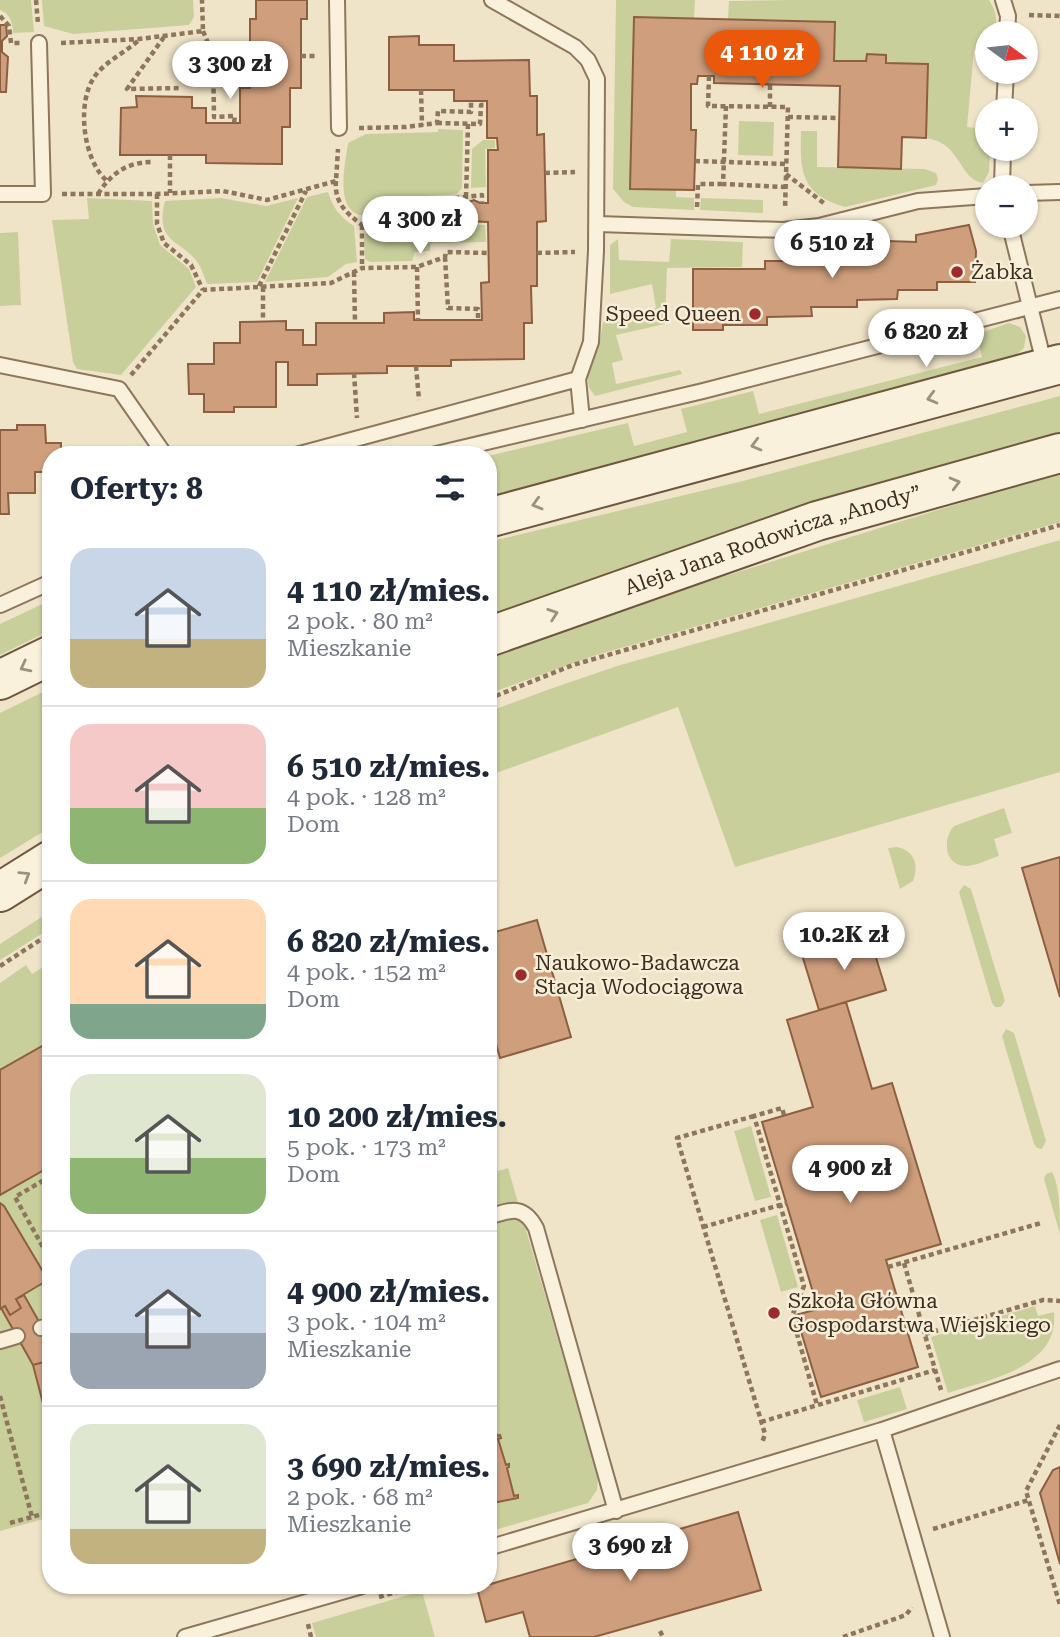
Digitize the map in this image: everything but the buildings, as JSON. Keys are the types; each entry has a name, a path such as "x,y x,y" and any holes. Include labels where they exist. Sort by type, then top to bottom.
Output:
{"main road":[{"path":"497,516 1053,366"},
{"name":"Aleja Jana Rodowicza „Anody”","path":"497,634 817,521 1060,453"},
{"path":"0,680 42,659"},
{"path":"0,892 42,866"}],"lane":[{"path":"337,0 339,128"},
{"path":"492,0 575,47 588,60 597,79 597,251 591,342 578,379 582,421"},
{"path":"1003,0 1008,21"},
{"path":"0,194 43,194 39,43"},
{"path":"1038,193 1060,192"},
{"path":"597,224 783,230 845,219 918,201 975,197"},
{"path":"1013,238 1032,306 1053,366"},
{"path":"472,446 582,421 1060,299"},
{"path":"0,365 119,389 159,446"},
{"path":"329,446 578,379"},
{"path":"0,604 42,586"},
{"path":"497,1214 511,1210 520,1211 529,1216 536,1228 616,1511"},
{"path":"0,1341 17,1336"},
{"path":"497,1545 882,1430 1060,1369"},
{"path":"882,1430 942,1637"},
{"path":"185,1637 334,1594"}],"path":[{"path":"202,0 203,31 213,55 214,117 235,116 234,123"},
{"path":"1051,16 1060,16"},
{"path":"39,43 139,40 203,31"},
{"path":"164,36 127,89 182,88"},
{"path":"106,180 96,167 89,145 85,118 88,88 99,72 139,40"},
{"path":"213,55 250,56"},
{"path":"301,56 312,56"},
{"path":"709,76 708,106 788,107 785,217"},
{"path":"770,84 770,107"},
{"path":"421,90 422,125"},
{"path":"437,123 438,111 471,112 471,101"},
{"path":"482,203 481,195 403,204 374,224 362,225 346,213 338,199 336,181 339,128 437,123 480,124 481,105 487,105"},
{"path":"723,184 726,106"},
{"path":"788,117 839,118"},
{"path":"467,197 468,124"},
{"path":"170,155 170,193"},
{"path":"695,161 786,164"},
{"path":"98,194 106,180 134,162 153,162"},
{"path":"545,173 575,172"},
{"path":"786,174 845,219"},
{"path":"43,194 223,191 267,200 336,181"},
{"path":"697,213 698,184 785,187"},
{"path":"263,321 261,287 307,190"},
{"path":"157,194 158,224 164,243 191,265 203,290"},
{"path":"362,225 362,268"},
{"path":"537,253 597,251"},
{"path":"478,319 478,309 448,308 445,257 446,252 488,253"},
{"path":"119,389 203,290 331,283 362,268 417,267 445,257"},
{"path":"417,267 418,320"},
{"path":"354,272 355,323"},
{"path":"416,366 418,393"},
{"path":"354,373 357,419"},
{"path":"497,695 573,665 1060,525"},
{"path":"0,966 42,939"},
{"path":"757,1468 752,1451 764,1441 765,1434 677,1138 782,1108 784,1115"},
{"path":"754,1116 804,1286 792,1316 817,1405"},
{"path":"42,1181 15,1197 42,1245"},
{"path":"703,1228 787,1203"},
{"path":"888,1268 1041,1223"},
{"path":"904,1263 946,1408"},
{"path":"925,1334 1043,1300 1060,1301"},
{"path":"761,1422 935,1370"},
{"path":"869,1382 871,1389"},
{"path":"0,1396 32,1517"},
{"path":"1060,1424 1026,1491 1060,1605"},
{"path":"1051,1441 1060,1439"},
{"path":"929,1530 1029,1500"},
{"path":"10,1523 42,1514"},
{"path":"844,1637 906,1615 914,1604"}],"green space":[{"path":"0,0 31,0 34,32 13,33 10,19 0,10"},
{"path":"42,0 193,0 194,17 189,25 73,34 44,26"},
{"path":"616,0 695,0 694,18 634,17 631,189 676,190 676,197 694,198 694,210 633,207 624,202 613,189"},
{"path":"989,0 996,21 975,21 975,50 967,127 975,128 975,161 989,161 987,175 975,175 975,180 946,146 926,138 928,64 886,63 886,55 867,54 866,61 834,61 835,22 728,19 729,1"},
{"path":"739,121 774,122 773,156 738,155"},
{"path":"438,129 463,130 462,188 457,194 402,199 374,215 360,215 351,210 344,191 348,143 366,134 438,132"},
{"path":"801,131 817,131 817,167 925,169 936,173 936,185 845,207 830,202 811,188 806,179 801,158"},
{"path":"483,140 495,140 495,148 485,149 486,187 471,188 472,149"},
{"path":"328,192 338,212 354,226 357,262 346,264 328,277 265,282 307,197"},
{"path":"87,198 152,201 153,224 160,245 189,269 196,287 121,375 77,369 73,362 52,220 89,219"},
{"path":"221,198 266,206 298,198 257,282 207,284 198,263 166,233 163,225 165,201"},
{"path":"701,198 763,200 763,213 700,210"},
{"path":"463,202 464,225 485,225 486,242 430,243 430,251 415,252 412,261 370,262 365,259 366,234 407,208"},
{"path":"18,232 21,305 0,306 0,233"},
{"path":"618,239 619,260 669,262 671,239 743,242 742,267 667,268 665,324 616,335 623,360 612,363 616,384 680,370 682,374 595,396 589,388 586,370 599,345 603,322 656,308 652,284 610,294 610,245"},
{"path":"1009,323 1020,327 1026,336 1024,348 1016,355 889,389 809,423 497,500 497,454 628,423 634,446 687,432 681,409 753,391 759,414 982,357 977,334"},
{"path":"1060,396 1060,435 738,527 497,614 497,540 743,481"},
{"path":"1060,472 1060,522 593,656 497,691 497,656 664,595"},
{"path":"1060,540 1060,772 735,867 678,707 497,773 497,709 617,666"},
{"path":"42,604 42,634 0,655 0,624"},
{"path":"42,692 42,832 0,858 0,713"},
{"path":"1004,808 1012,833 994,839 999,856 970,866 953,861 949,856 947,844 954,826"},
{"path":"897,847 912,855 916,870 913,881 900,889 888,848"},
{"path":"964,885 971,889 1005,1001 1001,1007 995,1007 992,1003 959,892"},
{"path":"42,917 42,934 0,960 0,944"},
{"path":"26,965 32,974 42,968 42,1519 0,1531 0,983"},
{"path":"1006,1029 1014,1033 1046,1141 1042,1149 1034,1144 1002,1036"},
{"path":"751,1126 771,1197 755,1201 734,1131"},
{"path":"508,1168 598,1477 597,1490 588,1503 497,1529 497,1171"},
{"path":"1052,1172 1058,1193 1060,1234 1044,1179 1046,1174"},
{"path":"777,1215 798,1287 781,1292 760,1220"},
{"path":"1035,1306 1038,1316 1054,1312 1053,1331 1045,1346 1033,1359 1018,1369 948,1393 931,1337"},
{"path":"900,1387 907,1409 864,1422 857,1400"},
{"path":"412,1594 423,1594 435,1637 316,1637 312,1623"}],"place":[{"name":"Żabka","path":"957,272"},
{"name":"Speed Queen","path":"755,314"},
{"name":"Naukowo-Badawcza Stacja Wodociągowa","path":"521,975"},
{"name":"Szkoła Główna Gospodarstwa Wiejskiego","path":"774,1313"}]}
